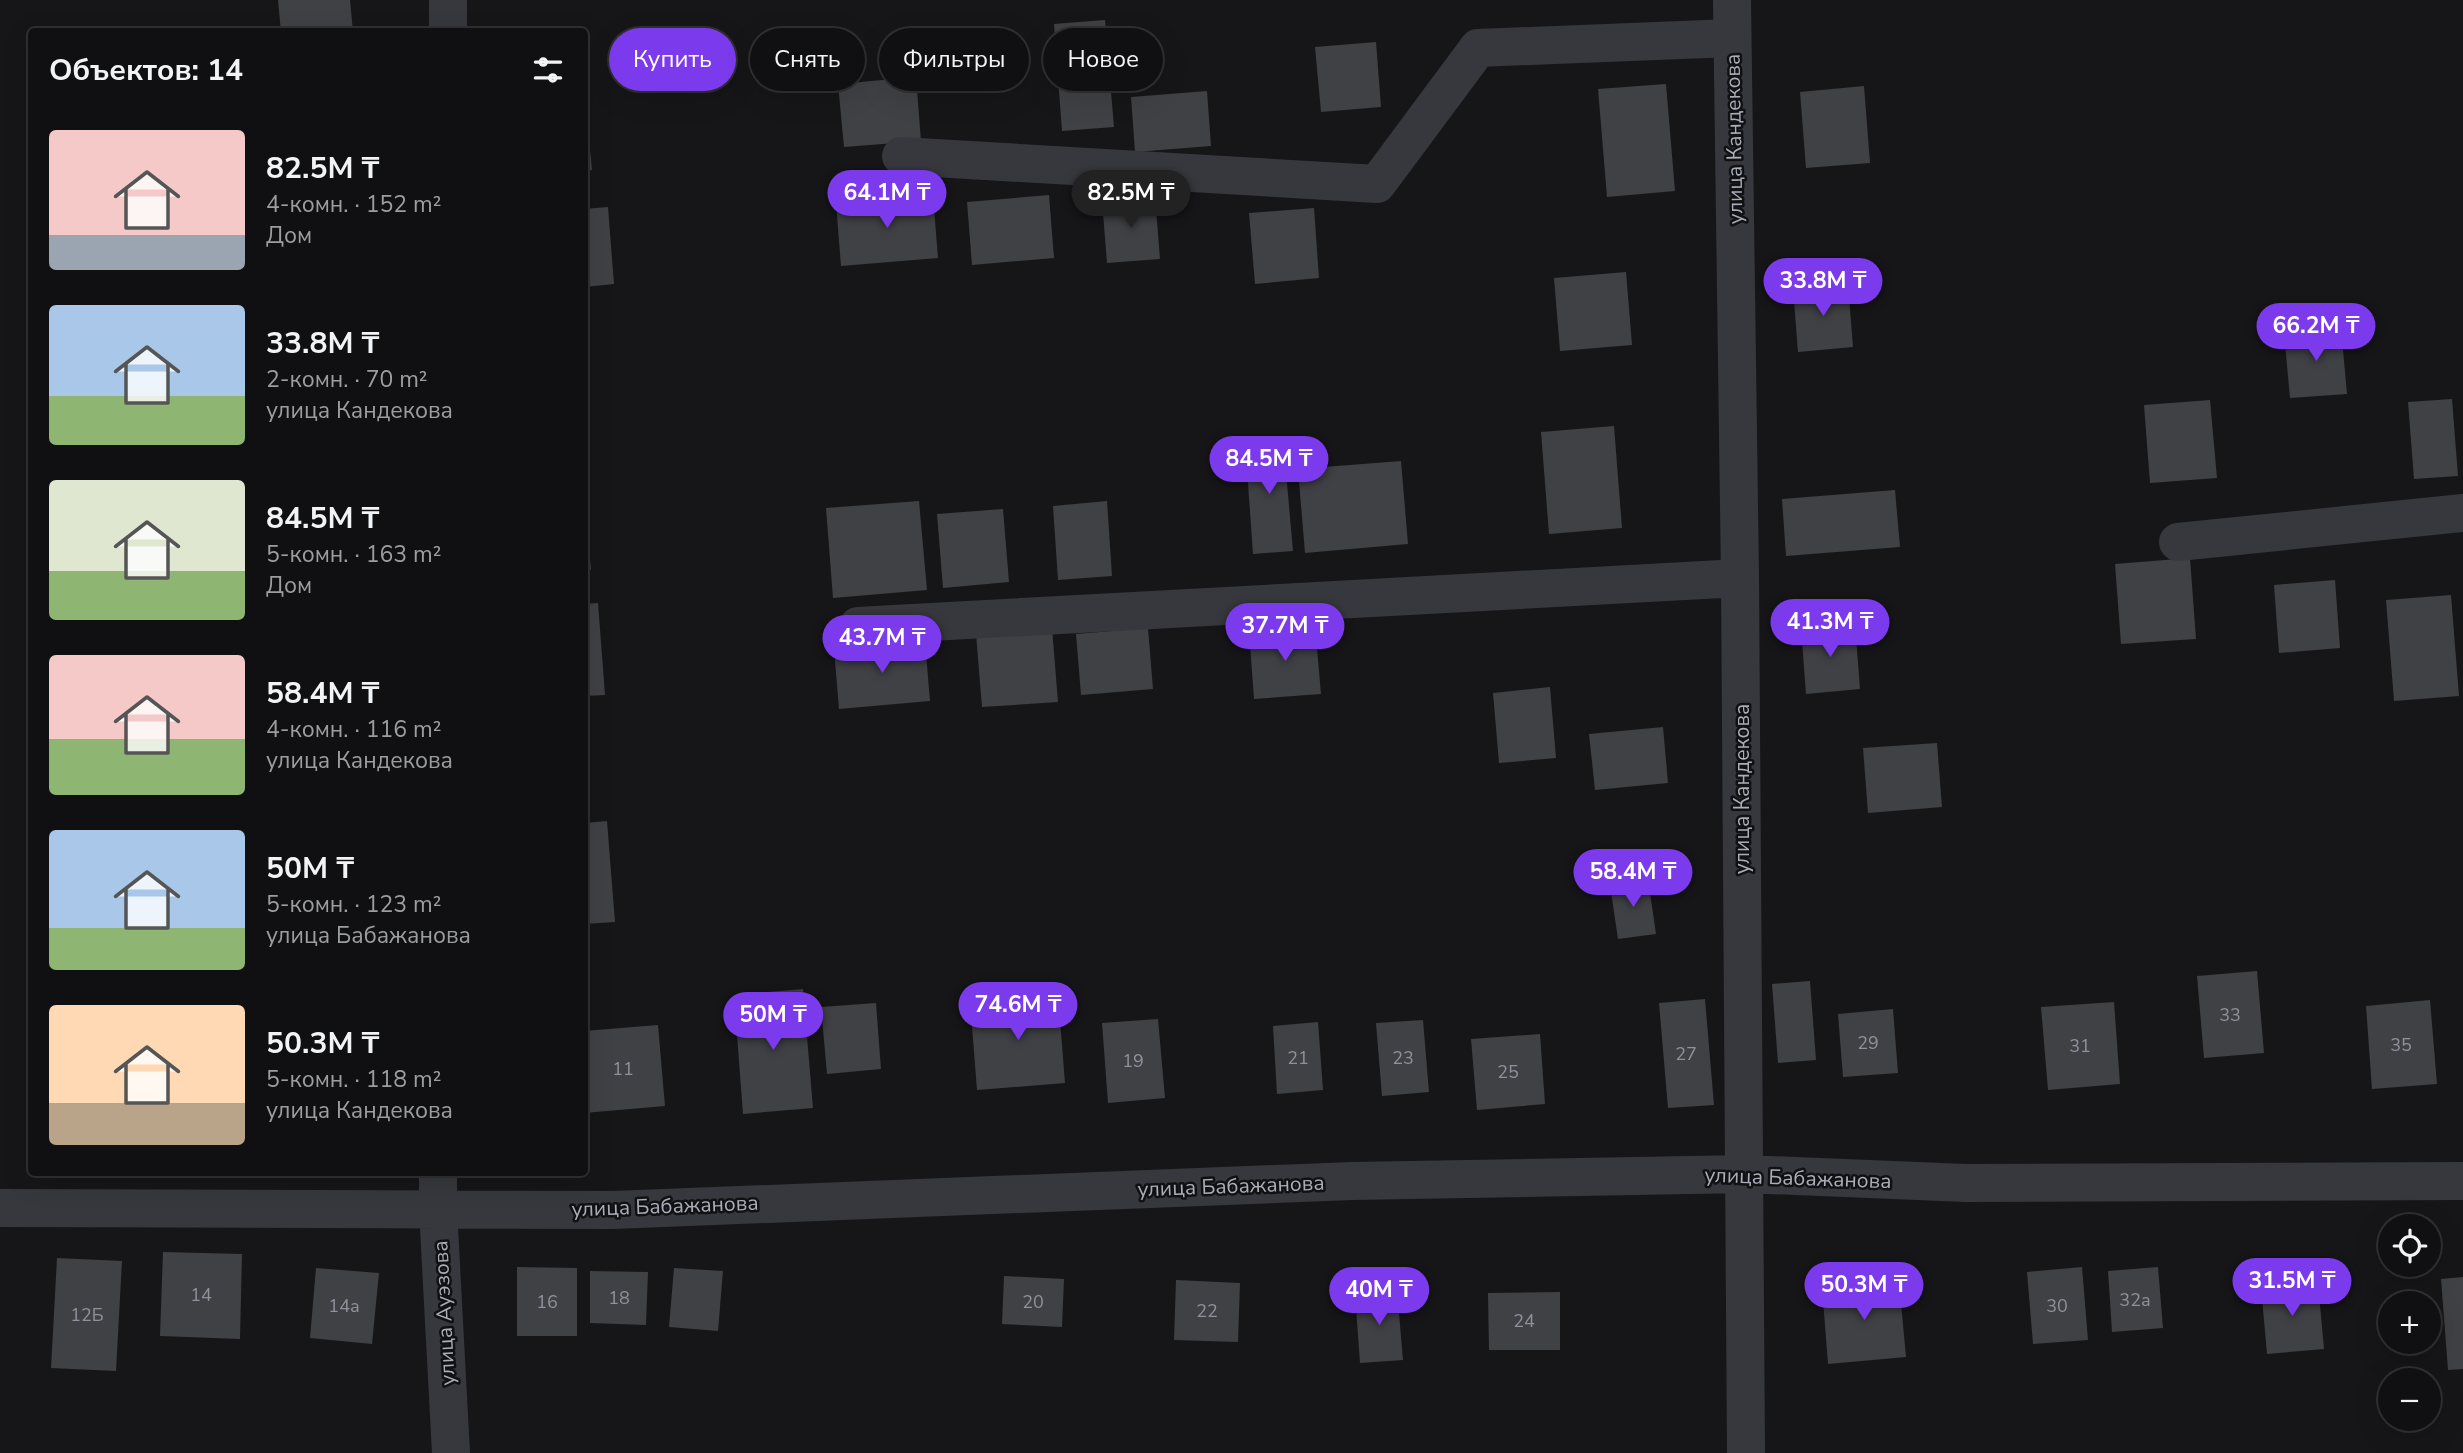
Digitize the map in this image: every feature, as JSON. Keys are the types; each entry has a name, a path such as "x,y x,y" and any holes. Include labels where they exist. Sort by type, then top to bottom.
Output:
{"street":[{"path":"448,28 449,0"},
{"name":"улица Кандекова","path":"1732,0 1740,578 1746,1453"},
{"path":"901,156 1377,184 1478,48 1732,38"},
{"path":"2178,542 2463,513"},
{"path":"858,626 1740,578"},
{"name":"улица Бабажанова","path":"0,1208 438,1191 613,1210 1352,1181 1745,1174 1966,1183 2463,1181"},
{"name":"улица Ауэзова","path":"438,1191 451,1453"}],"building":[{"path":"278,0 350,0 353,28 281,28"},
{"path":"1105,20 1106,28 1054,28 1054,24"},
{"path":"1376,42 1381,107 1321,112 1315,47"},
{"path":"879,80 879,91 917,91 921,141 844,147 839,91 865,91 865,82"},
{"path":"1666,84 1675,191 1607,197 1598,89"},
{"path":"1864,86 1870,163 1806,168 1800,92"},
{"path":"1059,91 1111,91 1114,127 1062,131"},
{"path":"1207,91 1211,146 1135,152 1131,97"},
{"path":"588,129 592,170 588,170"},
{"path":"933,195 938,258 841,266 836,203"},
{"path":"1049,195 1054,258 972,265 967,202"},
{"path":"1155,196 1160,259 1107,263 1102,200"},
{"path":"608,207 614,284 588,287 588,209"},
{"path":"1314,208 1319,278 1255,284 1249,213"},
{"path":"1626,272 1632,345 1560,351 1554,278"},
{"path":"1848,284 1853,347 1798,352 1793,288"},
{"path":"2341,328 2347,394 2290,398 2284,333"},
{"path":"2452,399 2458,476 2414,479 2408,402"},
{"path":"2210,400 2217,478 2150,483 2144,405"},
{"path":"1614,426 1622,528 1549,534 1541,432"},
{"path":"1283,438 1293,551 1253,554 1245,441"},
{"path":"1401,461 1408,544 1305,553 1298,469"},
{"path":"1895,490 1900,547 1786,556 1782,499"},
{"path":"919,501 927,590 833,598 826,508"},
{"path":"1107,501 1112,576 1058,580 1053,506"},
{"path":"1003,509 1009,582 943,588 937,514"},
{"path":"588,535 591,570 588,570"},
{"path":"2190,558 2196,639 2121,644 2115,564"},
{"path":"2335,580 2340,648 2279,653 2274,585"},
{"path":"2451,595 2459,696 2394,701 2386,600"},
{"path":"598,603 605,695 588,696 588,604"},
{"path":"1855,624 1860,689 1806,694 1801,628"},
{"path":"1315,626 1321,694 1254,699 1249,631"},
{"path":"1052,628 1058,702 982,707 976,634"},
{"path":"1148,628 1153,689 1081,695 1076,634"},
{"path":"925,642 930,701 839,709 834,649"},
{"path":"1550,687 1556,758 1499,763 1493,693"},
{"path":"1663,727 1668,783 1595,790 1589,734"},
{"path":"1937,743 1942,807 1868,813 1863,748"},
{"path":"607,821 615,922 588,924 588,823"},
{"path":"1648,879 1656,934 1618,939 1610,885"},
{"path":"2257,971 2264,1053 2204,1058 2197,976"},
{"path":"1810,981 1816,1060 1778,1063 1772,984"},
{"path":"803,989 813,1108 743,1114 734,995"},
{"path":"1058,994 1065,1083 977,1090 970,1001"},
{"path":"1705,999 1714,1105 1668,1108 1659,1003"},
{"path":"2430,1000 2437,1084 2372,1089 2366,1006"},
{"path":"2114,1002 2120,1084 2048,1090 2041,1007"},
{"path":"876,1003 881,1069 827,1074 821,1007"},
{"path":"1893,1009 1898,1073 1843,1077 1838,1014"},
{"path":"1158,1019 1165,1098 1108,1103 1102,1023"},
{"path":"1423,1020 1429,1092 1382,1096 1376,1023"},
{"path":"1318,1022 1323,1090 1277,1094 1273,1026"},
{"path":"658,1025 665,1106 588,1113 588,1031"},
{"path":"1540,1034 1545,1104 1477,1110 1471,1039"},
{"path":"163,1252 242,1254 240,1339 160,1336"},
{"path":"57,1258 122,1261 116,1371 51,1368"},
{"path":"517,1267 577,1268 577,1336 517,1336"},
{"path":"2082,1267 2088,1340 2033,1344 2027,1272"},
{"path":"2158,1267 2163,1328 2112,1332 2108,1271"},
{"path":"316,1268 379,1273 372,1344 310,1338"},
{"path":"674,1268 723,1271 718,1331 669,1327"},
{"path":"590,1271 648,1272 646,1325 590,1323"},
{"path":"1004,1276 1064,1279 1062,1327 1002,1324"},
{"path":"2463,1277 2463,1369 2448,1370 2441,1279"},
{"path":"1176,1280 1240,1283 1238,1342 1174,1340"},
{"path":"1899,1281 1906,1357 1828,1364 1822,1287"},
{"path":"2318,1283 2324,1349 2267,1354 2261,1287"},
{"path":"1397,1290 1403,1360 1360,1363 1355,1294"},
{"path":"1560,1292 1560,1350 1489,1350 1488,1293"}]}
